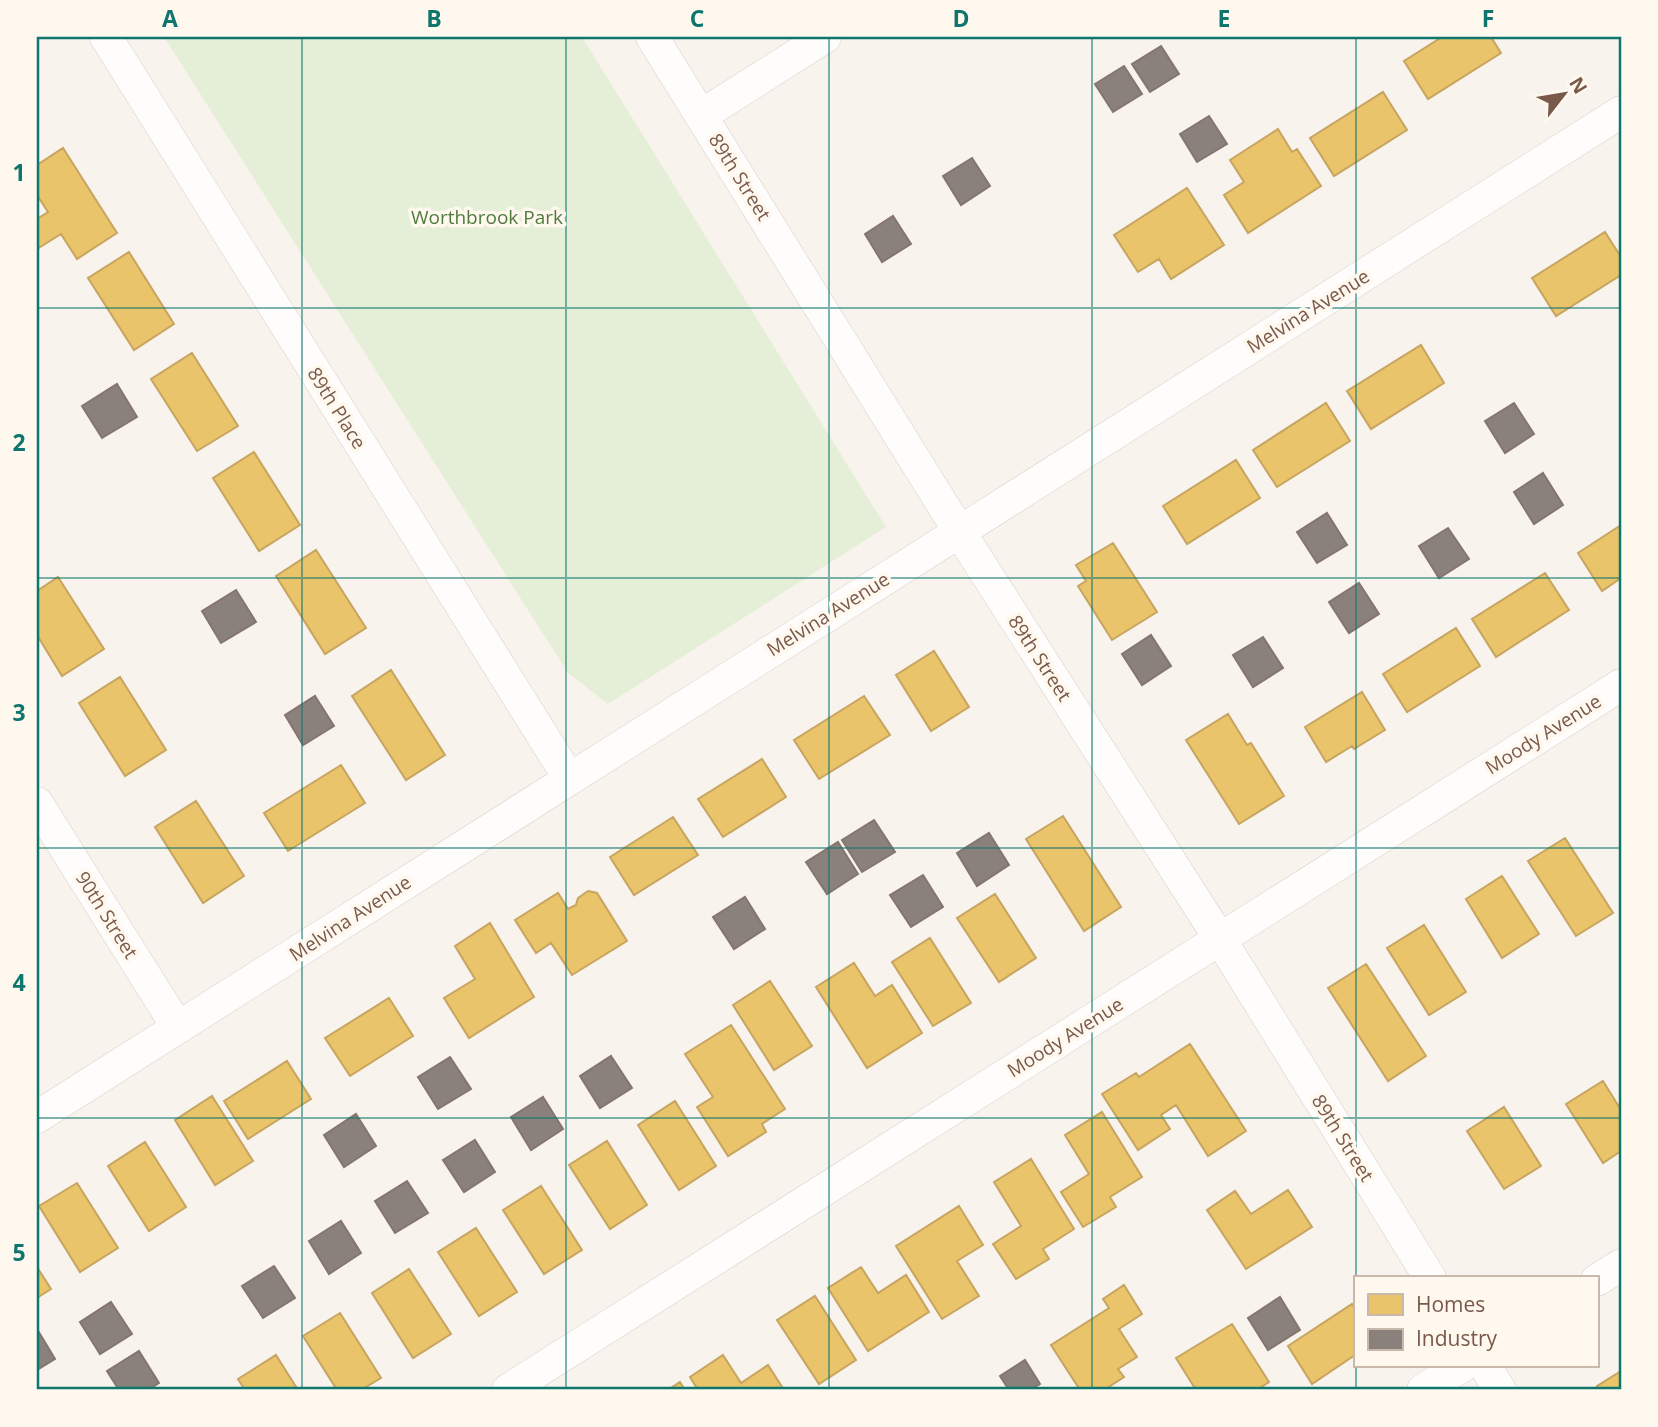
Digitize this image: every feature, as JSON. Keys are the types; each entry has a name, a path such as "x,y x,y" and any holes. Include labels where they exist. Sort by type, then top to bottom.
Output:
{"street":[{"name":"89th Place","path":"106,37 569,778"},
{"name":"89th Street","path":"652,37 959,531 1220,939 1429,1276"},
{"path":"702,115 825,37"},
{"name":"Melvina Avenue","path":"37,1117 1621,112"},
{"name":"Moody Avenue","path":"508,1390 1621,685"},
{"name":"90th Street","path":"37,803 178,1028"},
{"path":"1598,1279 1621,1265"},
{"path":"1423,1390 1459,1368"},
{"path":"1486,1368 1500,1390"}],"green space":[{"name":"Worthbrook Park","path":"164,37 582,37 886,527 608,704 568,673"}],"building: Homes":[{"path":"1442,37 1491,37 1501,53 1428,99 1404,61"},
{"path":"1383,92 1407,130 1334,176 1310,138"},
{"path":"1278,129 1292,152 1297,149 1321,186 1248,233 1224,195 1244,182 1230,160"},
{"path":"63,148 117,233 77,259 61,234 37,249 37,219 48,212 37,195 37,165"},
{"path":"1187,188 1224,245 1171,279 1159,259 1138,272 1114,235"},
{"path":"1605,232 1621,257 1621,275 1556,316 1532,278"},
{"path":"129,252 174,324 134,350 88,278"},
{"path":"1421,345 1444,383 1371,429 1347,391"},
{"path":"192,353 238,426 197,451 151,379"},
{"path":"1326,403 1350,441 1277,487 1253,450"},
{"path":"254,452 300,525 259,551 213,478"},
{"path":"1236,460 1260,498 1187,544 1163,506"},
{"path":"1621,525 1621,578 1602,591 1578,553"},
{"path":"1113,543 1157,612 1112,640 1078,586 1086,581 1076,565"},
{"path":"316,550 366,628 325,654 276,576"},
{"path":"1545,573 1569,610 1496,657 1472,619"},
{"path":"58,577 104,649 62,676 37,635 37,591"},
{"path":"1456,628 1480,666 1407,712 1383,674"},
{"path":"934,651 969,707 931,731 896,675"},
{"path":"391,670 445,755 406,780 352,696"},
{"path":"120,677 166,750 125,776 79,703"},
{"path":"1362,692 1385,730 1326,762 1305,727"},
{"path":"864,696 890,735 819,779 794,740"},
{"path":"1228,714 1247,745 1251,743 1284,796 1239,824 1186,740"},
{"path":"762,759 786,797 723,837 698,799"},
{"path":"341,765 365,803 288,851 264,813"},
{"path":"196,801 244,876 203,903 155,827"},
{"path":"1063,816 1121,907 1084,931 1026,839"},
{"path":"673,817 698,855 634,895 610,857"},
{"path":"1565,838 1613,913 1576,936 1528,861"},
{"path":"1502,876 1539,934 1502,958 1466,899"},
{"path":"588,891 597,893 627,941 572,975 551,943 536,953 515,920 558,893 568,909 576,905 578,898"},
{"path":"995,894 1036,958 999,982 957,918"},
{"path":"490,923 534,997 469,1038 444,998 475,979 455,946"},
{"path":"1424,925 1466,992 1429,1015 1387,948"},
{"path":"930,938 971,1003 933,1026 892,962"},
{"path":"854,963 875,996 892,985 922,1033 867,1068 816,987"},
{"path":"1366,964 1426,1056 1388,1081 1328,988"},
{"path":"770,981 812,1046 774,1070 733,1005"},
{"path":"389,998 413,1036 350,1076 325,1038"},
{"path":"731,1025 785,1109 762,1124 766,1132 728,1156 697,1107 713,1097 685,1054"},
{"path":"1190,1044 1246,1131 1208,1156 1176,1105 1161,1115 1170,1129 1138,1150 1102,1094 1136,1073 1139,1077"},
{"path":"287,1061 311,1099 248,1139 224,1101"},
{"path":"1603,1081 1621,1110 1621,1151 1603,1163 1566,1104"},
{"path":"212,1096 253,1161 215,1185 175,1120"},
{"path":"675,1101 716,1166 679,1190 638,1125"},
{"path":"1504,1107 1541,1166 1504,1189 1467,1131"},
{"path":"1102,1112 1142,1177 1110,1197 1116,1207 1083,1227 1061,1192 1089,1174 1065,1135"},
{"path":"607,1141 647,1205 610,1229 569,1165"},
{"path":"145,1142 186,1207 149,1231 108,1166"},
{"path":"1031,1159 1074,1229 1043,1249 1049,1259 1016,1279 993,1244 1021,1226 994,1182"},
{"path":"77,1183 118,1248 80,1272 39,1206"},
{"path":"541,1186 582,1250 544,1274 503,1210"},
{"path":"1288,1190 1312,1227 1246,1269 1207,1210 1235,1191 1251,1214"},
{"path":"959,1206 983,1245 957,1261 979,1296 942,1319 896,1246"},
{"path":"476,1228 517,1292 479,1316 438,1252"},
{"path":"37,1267 51,1289 37,1298"},
{"path":"861,1267 878,1293 906,1275 929,1312 868,1351 828,1288"},
{"path":"409,1269 451,1334 413,1358 372,1293"},
{"path":"1124,1285 1142,1314 1119,1329 1137,1357 1118,1369 1124,1377 1104,1390 1080,1390 1051,1345 1109,1308 1103,1299"},
{"path":"815,1296 856,1360 819,1384 777,1320"},
{"path":"1352,1304 1354,1356 1312,1384 1288,1346"},
{"path":"340,1313 381,1378 361,1390 337,1390 303,1336"},
{"path":"1232,1324 1269,1382 1257,1390 1196,1390 1176,1358"},
{"path":"276,1355 298,1390 245,1390 238,1379"},
{"path":"723,1355 741,1383 768,1365 784,1390 698,1390 690,1377"},
{"path":"1621,1371 1621,1390 1600,1390 1597,1386"},
{"path":"680,1382 685,1390 668,1390"}],"building: Industry":[{"path":"1161,46 1179,74 1150,92 1132,64"},
{"path":"1124,66 1142,94 1113,112 1095,84"},
{"path":"1209,116 1227,144 1197,162 1180,134"},
{"path":"972,158 990,186 961,205 943,176"},
{"path":"893,216 911,244 882,262 865,234"},
{"path":"117,384 137,417 102,438 82,406"},
{"path":"1514,403 1534,434 1505,453 1485,421"},
{"path":"1543,473 1563,505 1534,524 1514,492"},
{"path":"1327,513 1347,545 1317,563 1297,532"},
{"path":"1448,528 1469,559 1439,578 1419,546"},
{"path":"1359,583 1379,614 1349,633 1329,602"},
{"path":"236,590 256,622 221,643 202,611"},
{"path":"1151,635 1171,666 1142,685 1122,654"},
{"path":"1263,637 1283,668 1253,687 1233,655"},
{"path":"315,696 334,726 303,745 285,715"},
{"path":"874,820 895,852 862,872 842,840"},
{"path":"989,833 1009,865 977,886 957,853"},
{"path":"838,842 858,874 827,894 806,862"},
{"path":"923,875 943,907 911,927 890,895"},
{"path":"745,897 765,929 734,949 713,917"},
{"path":"611,1056 632,1088 600,1108 580,1076"},
{"path":"450,1057 471,1089 438,1109 418,1077"},
{"path":"543,1097 563,1129 531,1150 511,1117"},
{"path":"356,1114 376,1146 344,1167 324,1135"},
{"path":"475,1140 495,1172 464,1192 443,1160"},
{"path":"407,1181 428,1213 395,1233 375,1201"},
{"path":"341,1221 361,1253 329,1274 309,1241"},
{"path":"274,1266 295,1298 263,1318 242,1286"},
{"path":"1280,1297 1300,1330 1268,1350 1248,1318"},
{"path":"111,1302 132,1334 100,1354 80,1322"},
{"path":"37,1329 55,1359 37,1370"},
{"path":"139,1351 159,1383 148,1390 119,1390 107,1371"},
{"path":"1025,1360 1040,1384 1030,1390 1009,1390 1000,1376"}]}
